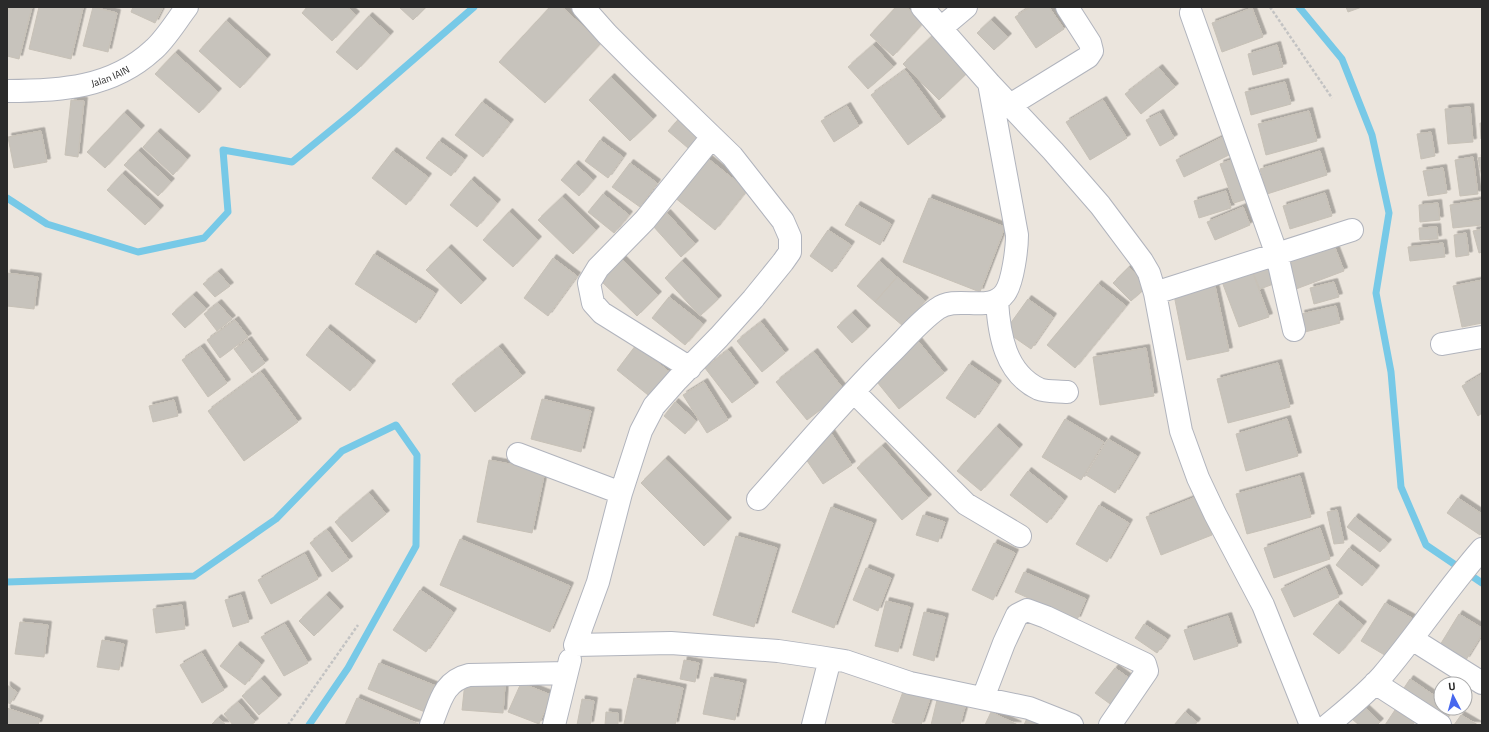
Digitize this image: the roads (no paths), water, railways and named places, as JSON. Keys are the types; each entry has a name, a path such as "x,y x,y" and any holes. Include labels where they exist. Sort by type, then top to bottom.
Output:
{"street":[{"name":"Jalan IAIN","path":"7,91 74,88 103,81 131,67 154,50 187,7"},
{"path":"554,725 566,673 598,582 621,493 641,431 654,406 753,299 790,252 790,237 783,221 732,156 618,44 583,7"},
{"path":"922,7 1100,205 1142,261 1155,293 1181,431 1198,478 1215,514 1263,605 1311,725"},
{"path":"941,28 966,7"},
{"path":"1010,105 1088,56 1092,51 1090,43 1067,7"},
{"path":"1191,13 1277,255 1294,330"},
{"path":"758,499 875,369 938,308 953,303 988,303 997,301 1006,293 1017,252 1017,235 989,83"},
{"path":"690,368 602,313 593,303 589,283 598,268 645,220 712,137"},
{"path":"1155,293 1352,230"},
{"path":"997,301 999,328 1004,350 1022,378 1040,390 1067,392"},
{"path":"1442,344 1482,337"},
{"path":"854,392 966,504 1020,536"},
{"path":"518,454 621,493"},
{"path":"1328,725 1375,683 1412,639 1442,598 1478,554"},
{"path":"983,698 1017,615 1027,610 1053,620 1145,664 1147,671 1110,725"},
{"path":"1412,639 1482,683"},
{"path":"575,645 618,643 671,644 778,651 845,661 910,683 1029,708 1072,725"},
{"path":"813,725 830,659"},
{"path":"431,725 447,688 459,677 469,675 566,673"},
{"path":"1375,683 1440,725"}],"waterway":[{"path":"7,198 47,224 138,252 204,238 228,212 223,150 292,162 352,113 474,7"},
{"path":"1299,7 1342,59 1372,135 1389,213 1376,293 1391,372 1401,487 1426,545 1482,583"},
{"path":"7,582 194,576 276,519 342,451 396,425 417,455 416,546 348,668 309,725"}]}
